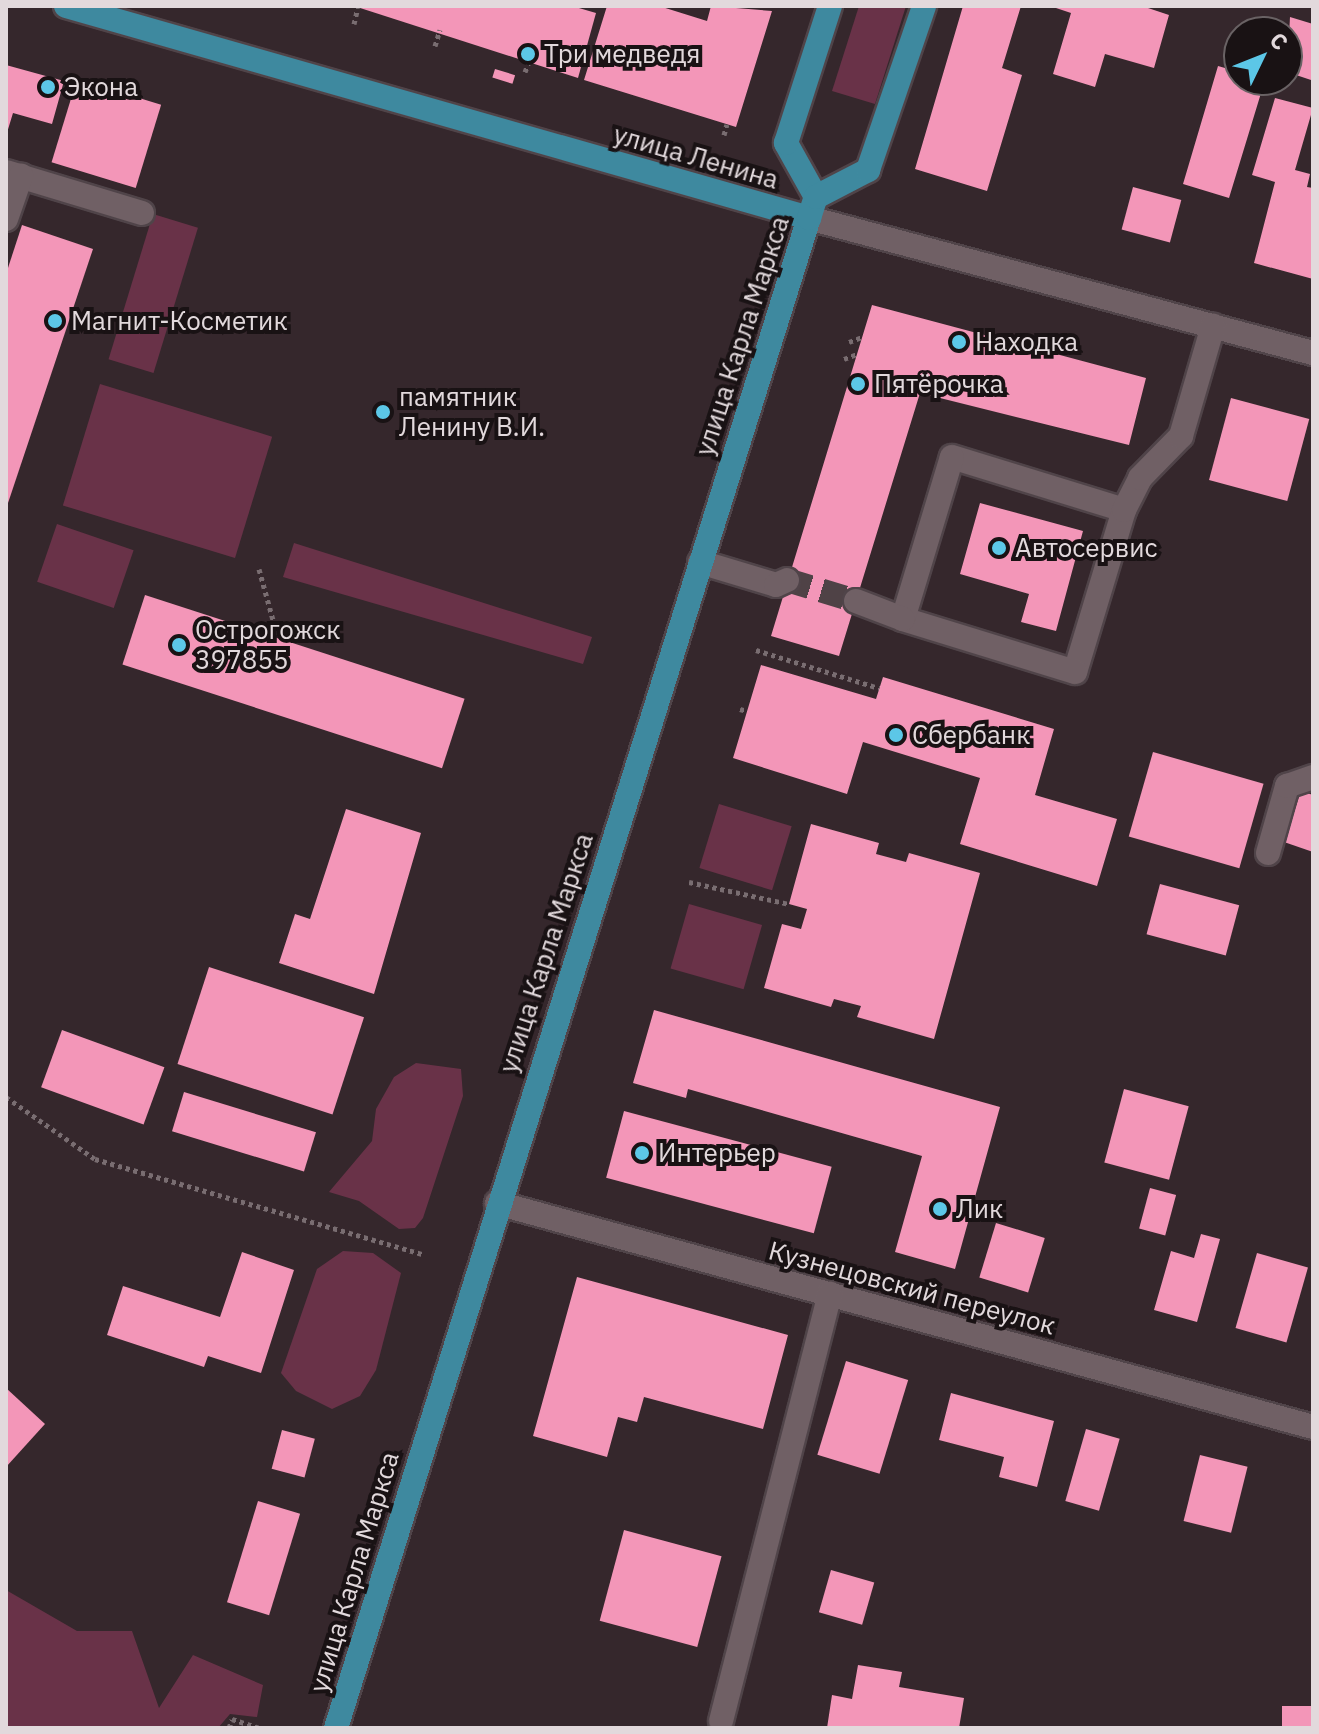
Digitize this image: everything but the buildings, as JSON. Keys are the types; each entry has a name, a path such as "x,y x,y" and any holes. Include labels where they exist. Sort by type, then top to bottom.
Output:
{"main road":[{"name":"улица Ленина","path":"66,6 813,208"},
{"name":"улица Карла Маркса","path":"813,208 786,143 830,6"},
{"name":"улица Карла Маркса","path":"336,1728 497,1203 813,208 868,170 924,6"}],"street":[{"path":"6,219 13,174 142,213"},
{"name":"улица Ленина","path":"813,208 1313,353"},
{"path":"856,601 903,619 1075,672 1124,510 1140,478 1181,436 1213,326"},
{"path":"903,619 952,457 1124,510"},
{"path":"700,562 776,585 787,580"},
{"path":"1268,853 1287,786 1313,777"},
{"name":"Кузнецовский переулок","path":"497,1203 1313,1427"},
{"path":"721,1721 830,1294"}],"path":[{"path":"354,24 358,7"},
{"path":"435,46 440,30"},
{"path":"525,72 528,64"},
{"path":"104,88 112,82"},
{"path":"133,97 138,89"},
{"path":"724,135 727,124"},
{"path":"849,342 862,337"},
{"path":"844,359 857,354"},
{"path":"259,569 278,638"},
{"path":"756,650 879,688"},
{"path":"740,709 747,711"},
{"path":"689,882 789,904"},
{"path":"6,1097 95,1159 422,1254"},
{"path":"229,1728 232,1719 259,1728"}],"shaded area":[{"path":"859,6 906,6 875,104 832,91"},
{"path":"153,214 198,228 154,373 109,359"},
{"path":"100,384 272,437 235,558 63,505"},
{"path":"57,524 134,550 114,608 37,582"},
{"path":"294,543 592,637 583,664 283,577"},
{"path":"719,804 792,826 772,890 699,868"},
{"path":"689,904 762,925 744,989 671,968"},
{"path":"416,1063 461,1069 463,1096 423,1218 415,1228 399,1229 359,1201 329,1192 372,1141 376,1109 394,1077"},
{"path":"343,1251 373,1253 401,1273 376,1370 360,1396 332,1409 296,1391 281,1373 317,1269"},
{"path":"6,1590 77,1631 132,1631 159,1708 193,1655 263,1685 257,1717 230,1714 218,1728 6,1728"}],"tunnel":[{"path":"787,580 856,601"}],"place":[{"name":"Три медведя","path":"528,54"},
{"name":"Экона","path":"48,87"},
{"name":"Магнит-Косметик","path":"55,321"},
{"name":"Находка","path":"959,342"},
{"name":"Пятёрочка","path":"858,384"},
{"name":"памятник Ленину В.И.","path":"383,412"},
{"name":"Автосервис","path":"999,548"},
{"name":"Острогожск 397855","path":"179,645"},
{"name":"Сбербанк","path":"896,735"},
{"name":"Интерьер","path":"642,1153"},
{"name":"Лик","path":"940,1209"}]}
